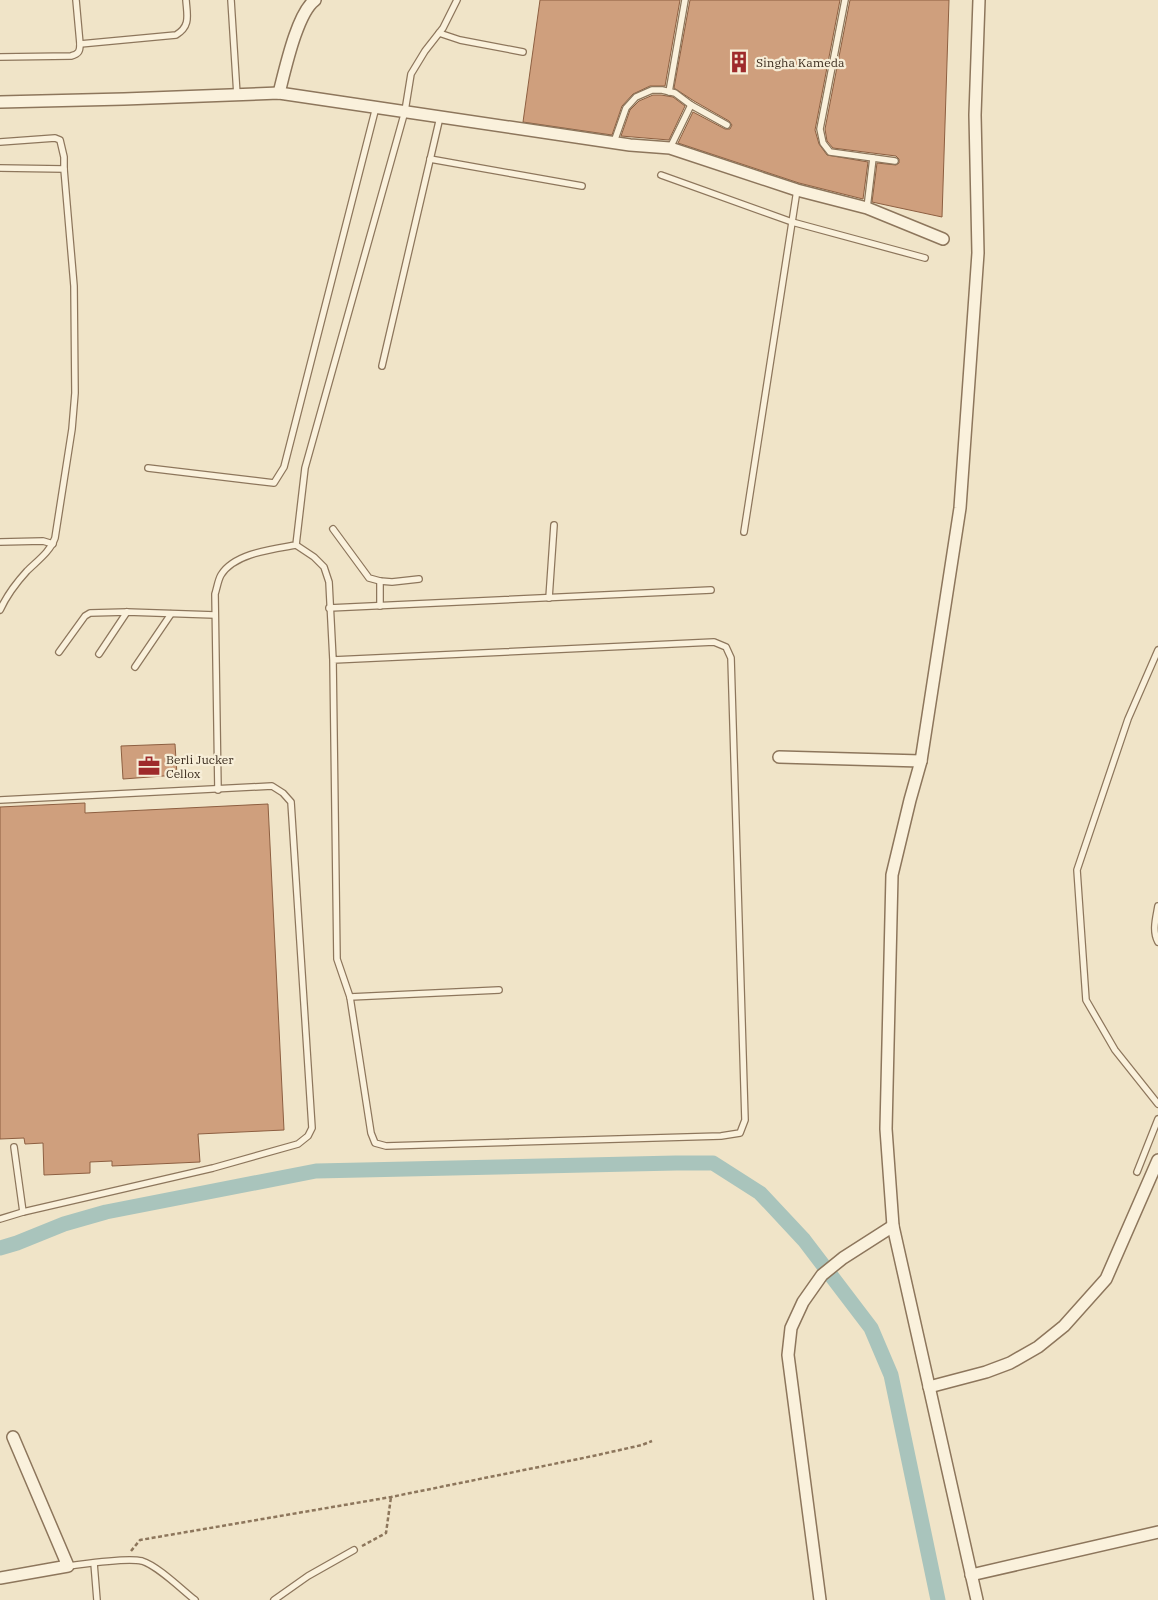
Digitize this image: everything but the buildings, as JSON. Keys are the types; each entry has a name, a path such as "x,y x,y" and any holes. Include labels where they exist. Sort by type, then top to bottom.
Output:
{"street":[{"path":"279,93 304,12 315,0"},
{"path":"977,1600 893,1226 886,1129 892,875 921,761 961,498 978,253 975,115 979,0"},
{"path":"0,102 279,93 614,142 670,148 798,190 867,208 943,239"},
{"path":"779,757 921,761"},
{"path":"929,1387 986,1372 1010,1363 1038,1346 1064,1326 1106,1279 1157,1166"},
{"path":"820,1600 788,1355 791,1328 803,1302 822,1275 843,1258 893,1226"},
{"path":"0,1578 68,1566 13,1437"},
{"path":"971,1575 1158,1532"}],"lane":[{"path":"0,57 71,56 79,52 76,0"},
{"path":"80,44 176,35 186,27 188,18 186,0"},
{"path":"231,0 237,95"},
{"path":"296,545 305,468 405,112 411,74 444,28 457,0"},
{"path":"669,92 685,0"},
{"path":"845,0 820,129 823,143 830,152 894,161"},
{"path":"439,33 460,40 523,52"},
{"path":"614,142 626,108 636,97 652,90 675,93 691,105 727,125"},
{"path":"670,148 691,105"},
{"path":"148,468 274,483 278,478 284,467 376,107"},
{"path":"382,366 440,117"},
{"path":"0,142 55,138 60,140 62,146 74,286 76,393 53,544 6,596 0,610"},
{"path":"867,208 873,158"},
{"path":"430,159 582,186"},
{"path":"0,168 64,169"},
{"path":"661,176 792,222 925,258"},
{"path":"744,532 798,190"},
{"path":"549,598 554,526"},
{"path":"334,529 369,578 392,582 420,579"},
{"path":"0,542 43,541 53,544"},
{"path":"218,790 215,594 220,576 229,566 241,559 265,550 296,545 314,557 324,567 329,582 337,959 350,998 371,1133 375,1143 386,1146 721,1136 740,1133 746,1120 731,658 726,647 714,642 332,660"},
{"path":"380,581 380,606"},
{"path":"329,608 711,590"},
{"path":"59,652 85,616 90,613 127,612 215,615"},
{"path":"100,654 127,612"},
{"path":"136,667 171,614"},
{"path":"1158,650 1128,719 1077,870 1086,1000 1115,1050 1158,1104"},
{"path":"0,800 272,786 283,793 291,802 312,1128 308,1136 298,1144 213,1168 0,1219"},
{"path":"1158,906 1155,924 1158,942"},
{"path":"350,998 499,990"},
{"path":"1137,1172 1158,1119"},
{"path":"14,1147 23,1212"},
{"path":"274,1600 308,1576 354,1550"},
{"path":"68,1566 123,1560 142,1561 161,1572 194,1600"},
{"path":"94,1563 97,1600"}],"path":[{"path":"123,1560 140,1540 391,1497 601,1454 652,1441"},
{"path":"354,1550 386,1533 391,1497"}],"waterway":[{"path":"0,1248 64,1224 106,1212 316,1171 713,1163 760,1193 804,1240 871,1328 891,1375 938,1600"}],"place":[{"name":"Singha Kameda","path":"739,62"},
{"name":"Berli Jucker Cellox","path":"149,766"}]}
